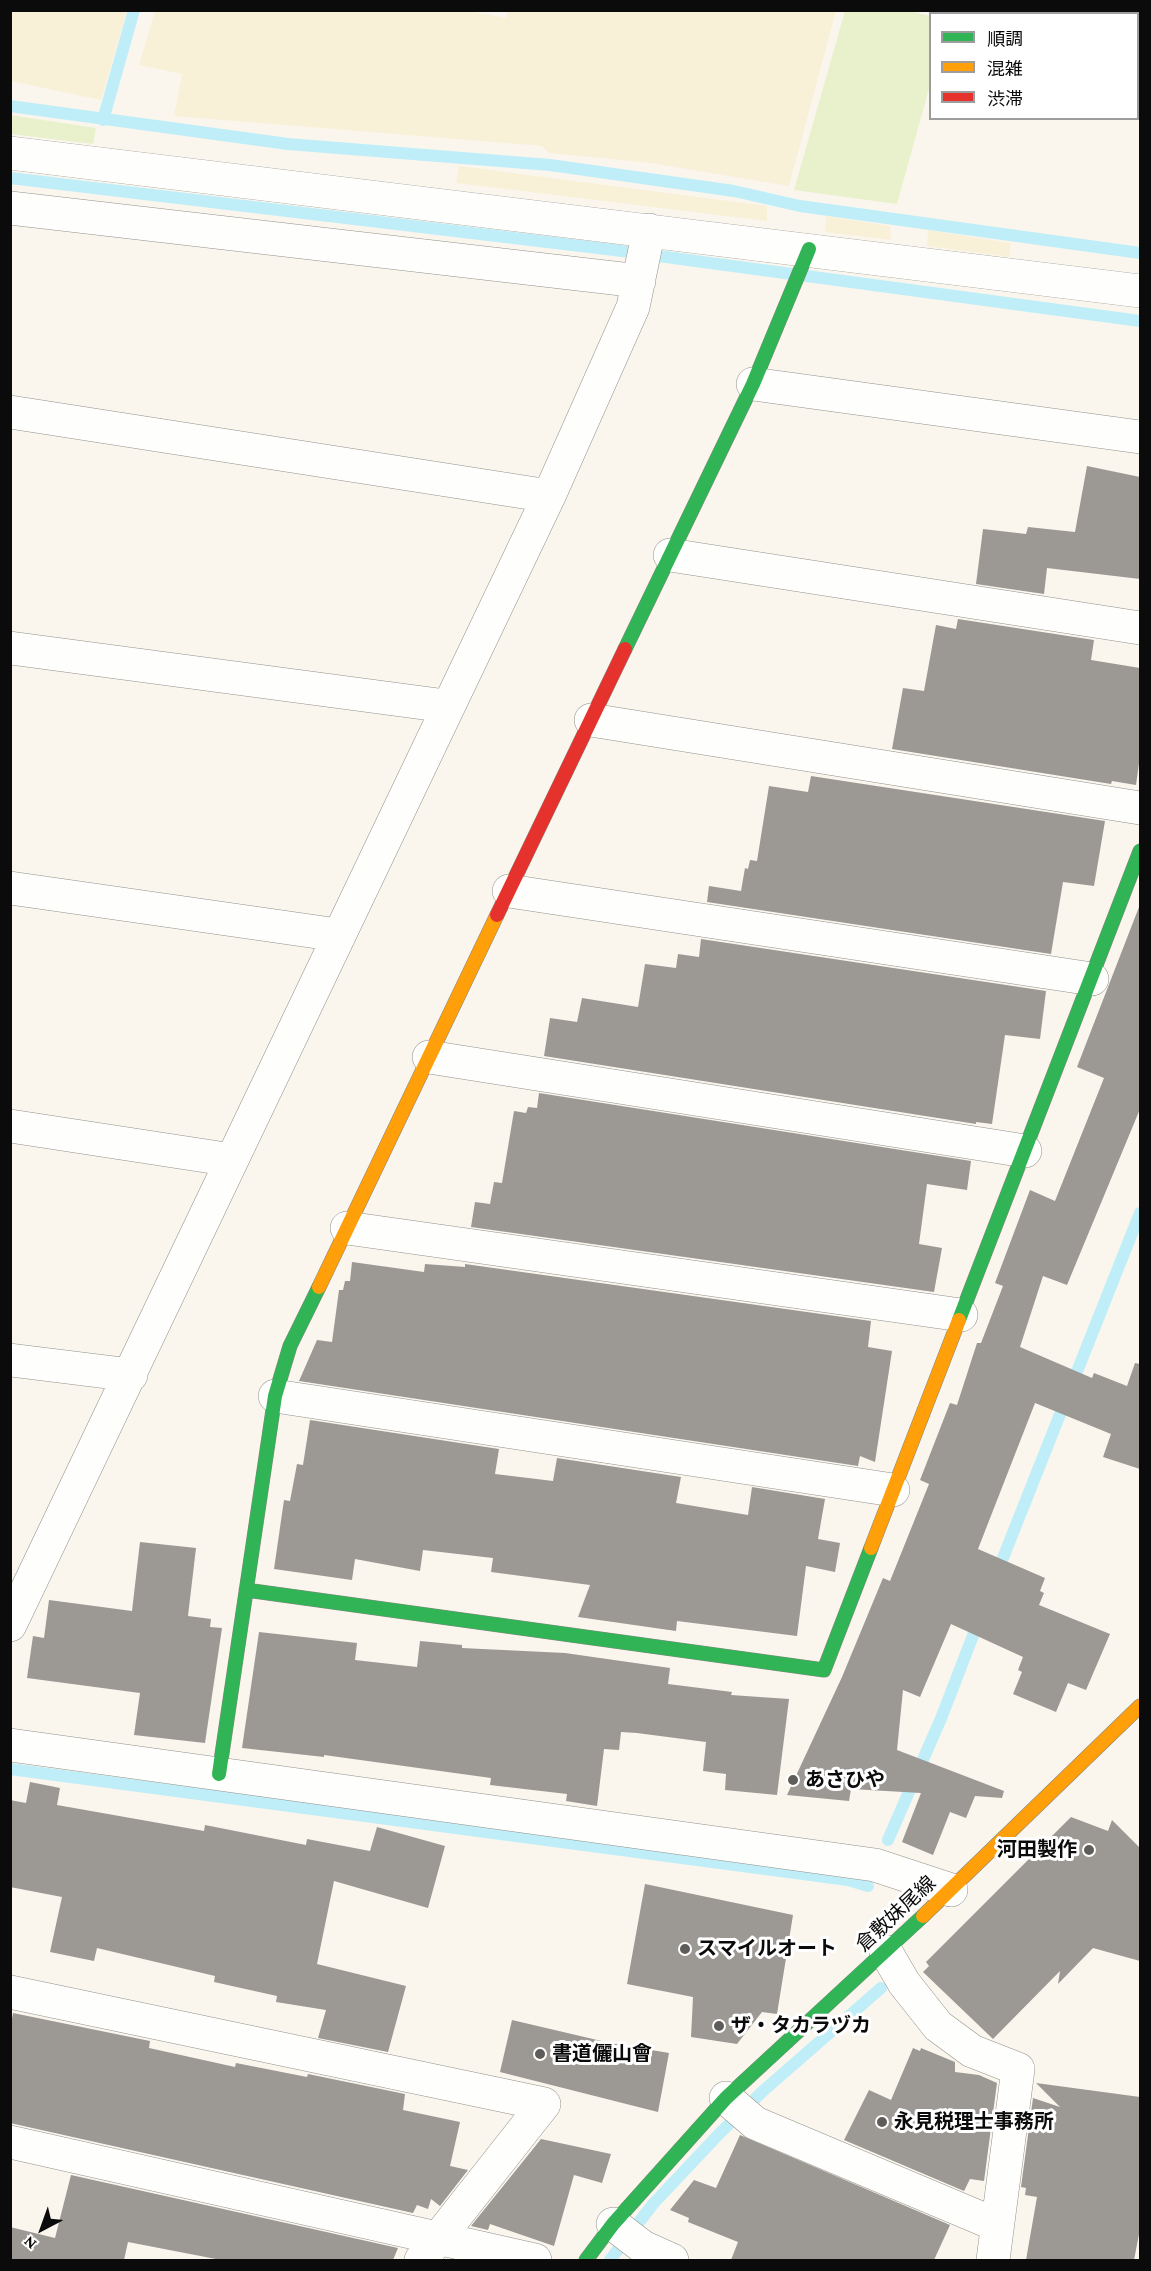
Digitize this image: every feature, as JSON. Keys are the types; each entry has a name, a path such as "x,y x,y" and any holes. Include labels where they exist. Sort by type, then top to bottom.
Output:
{"street":[{"path":"10,153 644,256"},
{"path":"10,208 644,256 806,256 1140,291"},
{"path":"10,1625 131,1375 446,706 549,496 633,307 644,256"},
{"path":"219,1774 274,1396 290,1346 753,384 806,256"},
{"path":"753,384 1140,437"},
{"path":"10,412 549,496"},
{"path":"670,555 1140,628"},
{"path":"10,648 446,706"},
{"path":"591,720 1140,808"},
{"path":"246,1590 824,1670 1140,851"},
{"path":"10,888 338,935"},
{"path":"509,891 1092,979"},
{"path":"429,1057 1025,1151"},
{"path":"10,1126 232,1160"},
{"path":"347,1228 962,1315"},
{"path":"10,1360 131,1375"},
{"path":"274,1396 893,1490"},
{"name":"倉敷妹尾線","path":"586,2260 626,2235 886,1952 1140,1706"},
{"path":"10,1745 875,1865 951,1890"},
{"path":"886,1952 904,1983 938,2026 972,2051 1018,2069 993,2260"},
{"path":"10,1992 544,2104 428,2249"},
{"path":"739,2110 998,2225"},
{"path":"10,2142 428,2249 535,2260"},
{"path":"626,2235 672,2260"}],"shaded area":[{"path":"11,10 127,11 101,100 11,81"},
{"path":"463,10 506,18 508,10 836,11 789,186 651,163 549,153 542,146 174,116 182,74 139,65 155,11"},
{"path":"459,166 767,206 767,221 456,183"},
{"path":"826,216 890,226 891,240 825,232"},
{"path":"928,230 1011,243 1009,257 927,246"}],"green space":[{"path":"845,11 910,11 929,16 929,89 897,204 794,190"},
{"path":"10,115 96,128 93,144 11,134"}],"building":[{"path":"1087,466 1140,477 1140,579 1047,568 1044,594 976,584 983,529 1026,534 1028,527 1075,532"},
{"path":"958,619 1094,640 1091,660 1140,668 1140,756 1136,785 1112,781 1111,784 892,749 903,688 924,691 936,625 956,629"},
{"path":"811,776 1105,821 1094,886 1063,882 1051,954 707,902 709,886 741,891 745,868 748,869 750,860 757,861 769,786 808,792"},
{"path":"1139,907 1140,1109 1067,1285 1043,1276 1020,1347 1092,1378 1094,1373 1127,1386 1135,1363 1140,1364 1140,1469 1103,1457 1111,1434 1035,1403 978,1549 1045,1578 1040,1591 1044,1593 1039,1605 1110,1634 1086,1690 1068,1683 1056,1712 1013,1694 1022,1672 1018,1670 1023,1657 951,1624 920,1697 903,1690 897,1750 1004,1791 1002,1798 975,1796 966,1818 950,1812 933,1855 902,1842 921,1793 851,1789 849,1801 787,1795 842,1677 883,1578 890,1581 929,1484 920,1480 950,1403 957,1405 977,1343 981,1343 1003,1286 995,1283 1030,1190 1055,1201 1104,1078 1077,1067"},
{"path":"701,939 1046,991 1040,1039 1005,1035 992,1124 976,1122 976,1124 544,1056 550,1018 577,1022 582,998 638,1007 645,964 676,968 678,954 699,957"},
{"path":"539,1093 971,1161 967,1190 927,1184 919,1244 942,1248 934,1292 471,1227 475,1202 490,1204 494,1182 502,1183 514,1111 526,1113 528,1107 537,1108"},
{"path":"352,1262 424,1272 425,1264 465,1267 465,1264 871,1321 868,1347 892,1351 875,1462 860,1456 858,1466 299,1381 317,1340 332,1342 339,1290 343,1290 345,1281 350,1281"},
{"path":"310,1420 499,1449 495,1474 553,1481 557,1458 681,1477 676,1503 748,1515 752,1487 825,1499 818,1539 840,1543 835,1572 806,1566 797,1636 677,1621 676,1631 578,1617 590,1585 491,1572 493,1558 423,1550 420,1571 355,1559 352,1580 274,1569 284,1500 290,1501 297,1464 303,1465"},
{"path":"140,1542 196,1548 188,1616 211,1619 210,1627 222,1628 205,1743 134,1735 140,1693 27,1678 33,1636 44,1638 49,1600 132,1611"},
{"path":"259,1632 357,1643 355,1660 417,1667 420,1641 462,1645 462,1648 565,1653 670,1668 668,1684 732,1692 731,1695 789,1699 777,1795 725,1790 726,1774 703,1771 706,1742 637,1733 621,1732 619,1750 604,1749 597,1806 566,1801 567,1794 490,1785 491,1778 324,1755 324,1757 242,1748"},
{"path":"30,1782 60,1788 57,1805 204,1831 205,1825 306,1845 307,1839 370,1851 377,1827 445,1846 428,1908 334,1881 317,1964 406,1986 388,2052 318,2038 326,2010 276,2002 277,1996 214,1982 215,1976 97,1948 94,1961 50,1952 62,1897 10,1887 10,1800 26,1803"},
{"path":"1071,1817 1108,1831 1112,1820 1140,1848 1140,1961 1093,1948 1058,1984 1060,1971 993,2039 923,1972 929,1966 926,1962"},
{"path":"645,1884 793,1915 777,2014 762,2012 737,2044 691,2037 693,1997 627,1984"},
{"path":"13,2013 150,2041 149,2048 235,2067 236,2063 307,2077 308,2074 405,2094 403,2110 460,2122 450,2166 468,2170 440,2206 431,2199 428,2209 417,2205 413,2213 10,2123 10,2030"},
{"path":"512,2020 610,2043 669,2053 658,2112 500,2072"},
{"path":"913,2048 920,2051 921,2048 955,2062 955,2072 979,2075 997,2083 984,2181 970,2179 964,2191 844,2140 869,2090 891,2100"},
{"path":"1036,2083 1140,2097 1140,2229 1134,2260 1026,2260 1037,2197 1025,2195 1026,2188 1021,2187 1033,2098 1060,2107"},
{"path":"740,2135 950,2225 934,2260 731,2260 738,2242 688,2222 689,2218 670,2210 694,2180 716,2188"},
{"path":"541,2139 611,2154 602,2183 574,2175 554,2246 490,2224 488,2230 471,2226"},
{"path":"71,2175 398,2248 393,2260 221,2260 128,2242 124,2260 10,2260 10,2227 55,2238"}],"waterway":[{"path":"103,120 134,10"},
{"path":"10,106 288,144 550,165 734,191 800,206 1140,253"},
{"path":"10,178 614,250 1140,321"},
{"path":"997,1573 1140,1213"},
{"path":"888,1840 942,1716 979,1620"},
{"path":"10,1769 848,1880 868,1886"},
{"path":"610,2260 653,2204 719,2134 763,2091 881,1988"}],"traffic: fast":[{"path":"625,649 753,384 809,249"},
{"path":"959,1320 1140,851"},
{"path":"219,1774 275,1396 290,1346 319,1287"},
{"path":"246,1590 824,1670 871,1548"},
{"path":"586,2260 613,2224 726,2098 923,1916"}],"traffic: slow":[{"path":"319,1287 497,915"},
{"path":"871,1548 959,1320"},
{"path":"923,1916 1140,1706"}],"traffic: jam":[{"path":"497,915 625,649"}],"place":[{"name":"あさひや","path":"793,1780"},
{"name":"河田製作","path":"1089,1850"},
{"name":"スマイルオート","path":"685,1949"},
{"name":"ザ・タカラヅカ","path":"719,2026"},
{"name":"書道儷山會","path":"540,2054"},
{"name":"永見税理士事務所","path":"882,2122"}]}
